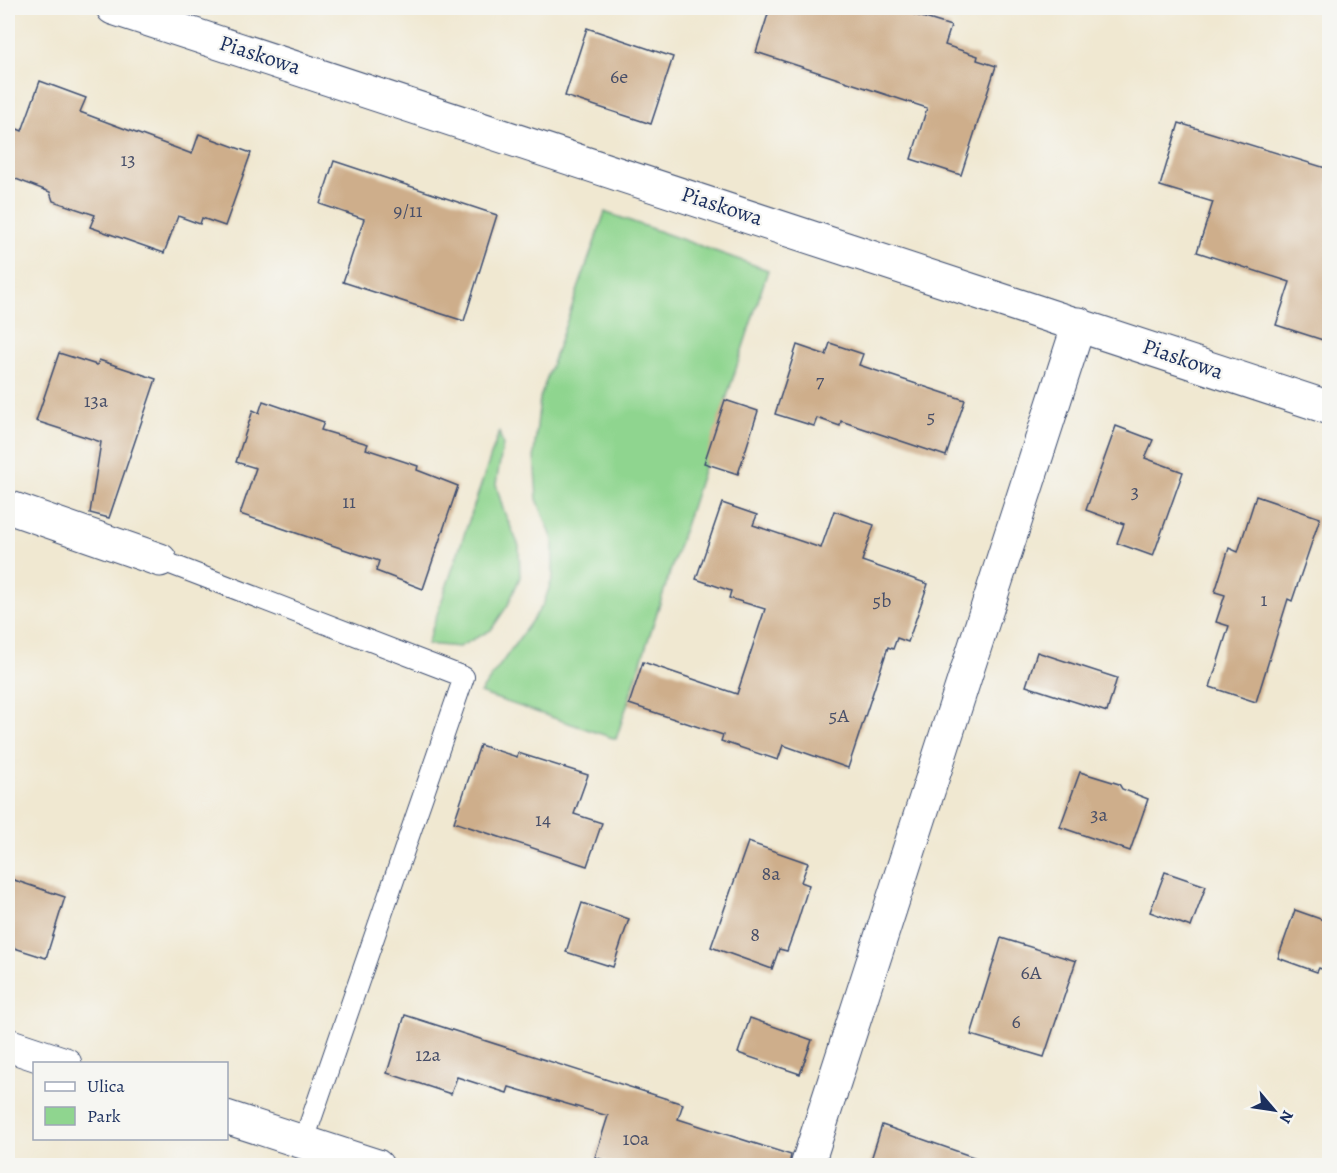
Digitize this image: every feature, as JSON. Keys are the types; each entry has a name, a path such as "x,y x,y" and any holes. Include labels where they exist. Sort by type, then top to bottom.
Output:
{"street":[{"name":"Piaskowa","path":"113,8 1329,408"},
{"path":"807,1166 1079,324"},
{"path":"8,507 160,560"},
{"path":"8,1045 59,1062"},
{"path":"228,1118 377,1166"}],"lane":[{"path":"160,560 464,677 303,1143"}],"green space":[{"path":"605,212 768,270 616,739 480,693 543,605 553,577 553,540 537,499 534,454 540,398"},
{"path":"499,432 503,445 496,484 503,509 519,546 520,577 508,605 491,630 459,647 427,644"}],"building":[{"path":"770,8 893,8 951,26 945,45 978,56 977,60 996,66 961,175 911,159 927,108 756,52"},
{"path":"587,28 673,57 651,124 565,96"},
{"path":"40,81 86,98 80,112 192,154 199,134 251,153 225,226 202,218 200,224 178,216 164,253 90,227 95,215 53,201 50,192 8,176 8,125 22,131"},
{"path":"1179,123 1329,169 1329,342 1276,325 1290,282 1197,252 1213,202 1160,186"},
{"path":"334,161 497,215 464,321 343,282 364,219 320,204"},
{"path":"830,343 863,354 859,365 965,400 946,456 841,421 840,426 817,418 814,426 775,414 797,345 826,355"},
{"path":"59,353 97,365 99,360 156,379 109,518 90,513 101,442 36,421"},
{"path":"725,400 758,411 738,474 704,463"},
{"path":"263,401 324,422 321,430 368,444 366,449 418,466 417,470 458,486 423,589 376,571 379,561 240,514 256,468 236,462 253,410 259,413"},
{"path":"1116,426 1153,440 1145,458 1183,472 1153,556 1117,543 1124,524 1086,510"},
{"path":"1256,496 1320,518 1292,601 1288,599 1256,702 1210,687 1229,626 1216,622 1225,595 1215,592 1229,548 1238,552"},
{"path":"722,503 757,515 753,525 821,548 834,511 874,525 862,561 928,584 908,642 897,638 893,649 888,647 848,768 783,745 778,760 721,741 723,735 629,704 643,662 737,694 765,609 729,598 731,591 696,579"},
{"path":"1037,652 1117,678 1107,712 1026,686"},
{"path":"480,745 517,757 518,753 588,775 574,814 602,823 587,866 454,822"},
{"path":"1080,772 1119,784 1122,789 1148,799 1130,851 1060,827"},
{"path":"748,842 808,863 801,882 809,885 798,920 787,951 779,949 772,969 711,947"},
{"path":"1165,872 1206,886 1191,927 1150,912"},
{"path":"8,878 65,897 46,958 8,946"},
{"path":"582,903 629,919 613,967 566,952"},
{"path":"1295,910 1329,922 1329,972 1319,968 1317,972 1278,958"},
{"path":"1001,938 1076,961 1044,1057 971,1035"},
{"path":"405,1015 683,1104 678,1119 791,1155 789,1166 620,1166 595,1157 608,1116 509,1087 507,1093 457,1077 451,1094 387,1073"},
{"path":"750,1018 812,1040 800,1074 738,1053"},
{"path":"882,1125 982,1160 981,1166 869,1166"}]}
